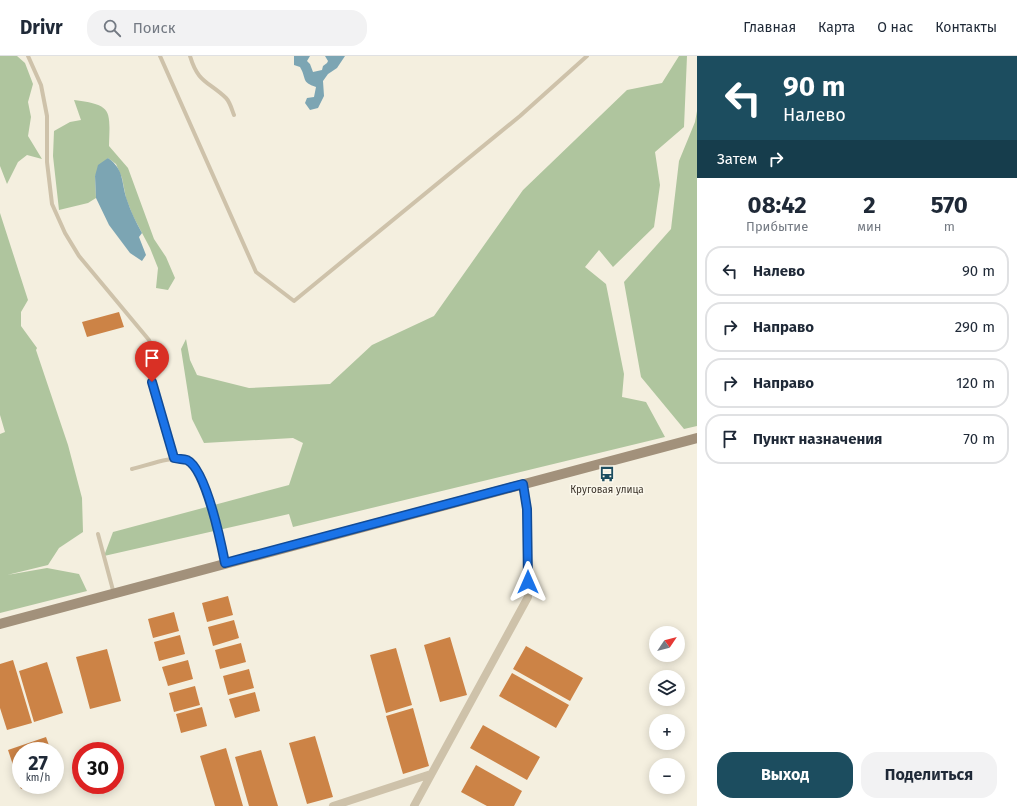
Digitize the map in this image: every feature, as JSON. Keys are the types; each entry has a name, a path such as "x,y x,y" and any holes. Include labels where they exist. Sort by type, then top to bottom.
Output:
{"main road":[{"path":"0,624 697,438"}],"street":[{"path":"414,806 528,597 527,509 523,484"},
{"path":"333,806 431,774"}],"lane":[{"path":"28,56 41,85 47,116 47,162 52,204 65,233 79,256 150,340 155,354 152,382 174,458"},
{"path":"160,56 256,272 294,301 520,116 587,56"},
{"path":"190,56 202,81 227,99 234,115"},
{"path":"132,469 174,458 187,460 196,470 213,509 225,563"},
{"path":"98,534 114,594"}],"green space":[{"path":"0,56 17,56 25,63 33,84 28,102 31,117 28,136 42,159 27,155 18,162 7,184 0,166"},
{"path":"679,56 687,56 684,127 655,152 660,185 654,227 613,267 599,250 585,267 606,284 624,374 622,397 646,402 665,437 293,527 289,514 104,556 113,532 289,485 303,443 293,438 204,443 192,419 181,349 186,339 190,360 197,375 249,388 330,384 372,345 434,316 523,190 627,90 662,83"},
{"path":"74,100 96,104 106,111 109,117 109,146 128,168 154,239 166,257 175,278 168,290 156,288 158,268 150,248 133,216 126,198 122,178 116,164 108,158 95,176 96,198 88,203 59,210 53,156 54,131 70,122 81,120"},
{"path":"697,111 697,426 684,429 641,377 624,282 671,229 679,161 695,122"},
{"path":"0,213 28,300 21,312 21,326 37,348 36,350 68,445 82,498 83,532 59,548 48,565 7,575 47,568 79,574 87,591 0,613 0,434 5,432 0,415"}],"water":[{"path":"294,56 310,56 307,61 313,72 322,70 323,66 328,61 325,56 345,56 337,68 328,74 323,81 324,96 318,108 310,110 305,103 307,98 314,97 316,87 306,82 300,67 294,65"},
{"path":"108,158 120,172 125,194 142,233 139,237 146,255 142,261 130,253 109,225 96,198 95,176 98,165"}],"building":[{"path":"119,312 124,327 87,337 82,322"},
{"path":"228,596 233,615 207,622 202,603"},
{"path":"174,612 179,631 153,638 148,619"},
{"path":"234,620 239,638 213,646 208,627"},
{"path":"180,635 185,654 159,661 154,642"},
{"path":"450,637 467,695 440,702 424,645"},
{"path":"241,643 246,662 220,669 215,650"},
{"path":"526,646 583,678 570,701 513,669"},
{"path":"396,648 412,705 386,713 370,655"},
{"path":"107,649 121,701 90,709 76,657"},
{"path":"13,660 32,723 7,730 0,708 0,664"},
{"path":"188,660 193,679 168,686 162,667"},
{"path":"47,662 63,713 34,722 19,671"},
{"path":"249,669 254,688 228,695 223,676"},
{"path":"512,673 569,705 556,728 499,696"},
{"path":"195,686 200,705 174,712 169,693"},
{"path":"255,692 260,711 235,718 229,699"},
{"path":"202,707 207,726 181,733 176,714"},
{"path":"413,708 429,766 403,774 386,716"},
{"path":"483,725 540,757 527,780 470,748"},
{"path":"315,736 333,797 307,804 289,743"},
{"path":"46,737 48,742 31,742"},
{"path":"226,748 243,806 215,806 200,756"},
{"path":"12,749 12,762 8,750"},
{"path":"261,750 278,806 249,806 235,757"},
{"path":"476,765 522,791 514,806 487,806 461,792"}],"place":[{"name":"Круговая улица","path":"607,474"}],"route":[{"path":"152,382 174,458 187,460 196,470 213,509 225,563 523,484 527,509 528,582"}]}
